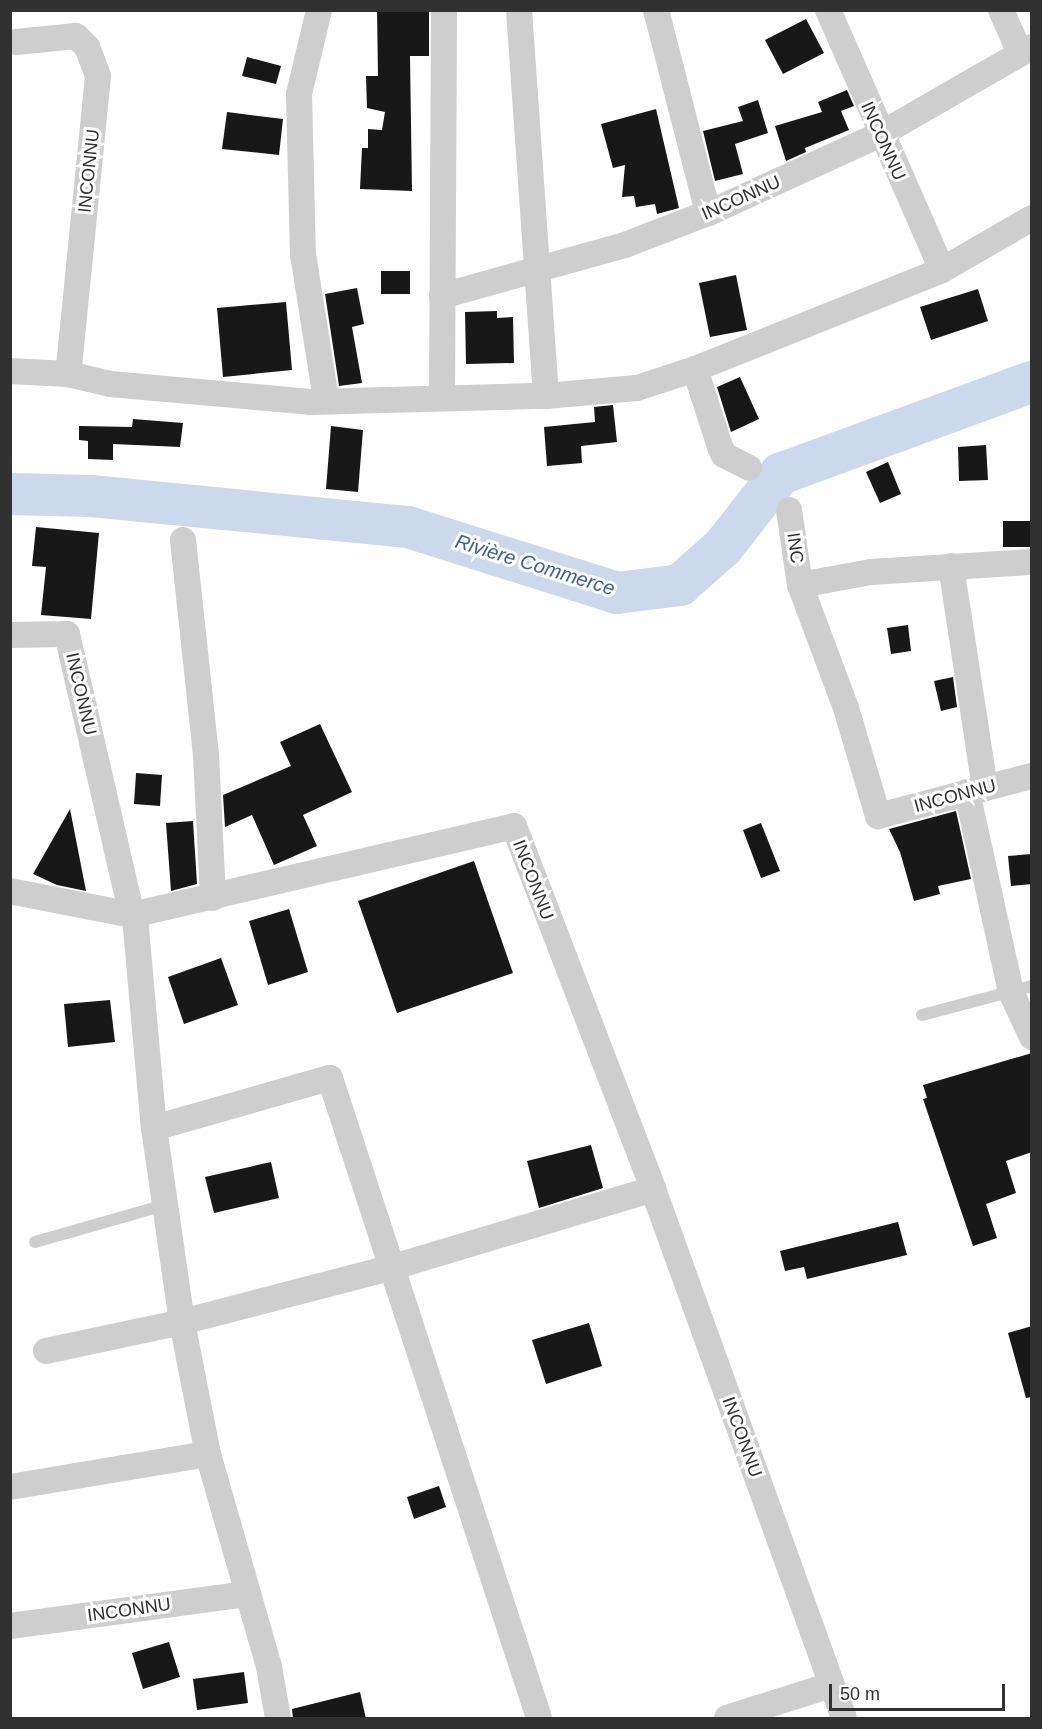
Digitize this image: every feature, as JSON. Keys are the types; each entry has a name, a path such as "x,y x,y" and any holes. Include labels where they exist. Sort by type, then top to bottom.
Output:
{"street":[{"path":"320,10 300,105 303,254 327,400"},
{"path":"442,398 444,10"},
{"path":"519,10 539,268 546,396"},
{"name":"INCONNU","path":"656,10 708,213"},
{"name":"INCONNU","path":"828,10 879,135 942,270"},
{"name":"INCONNU","path":"442,296 625,245 708,213 879,135 1026,50 1001,10"},
{"name":"INCONNU","path":"16,42 76,36 87,46 98,76 68,374"},
{"path":"10,371 68,374 110,384 266,399 546,396 637,388 695,369 942,270 1032,218"},
{"path":"695,369 724,455 749,468"},
{"name":"INC","path":"789,510 800,585"},
{"path":"183,540 206,755 213,898"},
{"path":"800,585 871,572 1032,562"},
{"path":"951,566 976,790 1032,1037"},
{"name":"INCONNU","path":"800,585 846,708 878,816 1032,776"},
{"name":"INCONNU","path":"10,635 67,634 133,916 154,1128 182,1322 208,1454 269,1668 278,1719"},
{"name":"INCONNU","path":"10,891 133,916 514,826 653,1190 844,1719"},
{"path":"154,1128 330,1078 390,1268 539,1719"},
{"path":"46,1351 182,1322 390,1268 653,1190"},
{"path":"10,1487 208,1454"},
{"name":"INCONNU","path":"10,1626 248,1594"},
{"path":"727,1719 831,1685"}],"lane":[{"path":"922,1015 1022,989"},
{"path":"34,1242 165,1205"}],"building":[{"path":"377,10 429,10 429,56 410,56 412,191 360,189 362,148 368,148 368,129 382,130 385,112 367,108 366,76 378,76"},
{"path":"806,19 824,53 783,74 765,40"},
{"path":"247,57 281,66 276,84 242,76"},
{"path":"847,90 854,106 841,111 849,130 805,148 806,152 786,161 775,126 822,112 818,102"},
{"path":"758,100 768,133 735,144 743,174 715,181 703,131 743,121 738,107"},
{"path":"656,109 679,208 657,214 655,204 636,207 634,196 622,197 625,165 613,168 601,124"},
{"path":"227,112 283,119 279,155 222,149"},
{"path":"381,271 410,271 410,294 381,294"},
{"path":"736,275 747,330 710,337 699,283"},
{"path":"357,288 364,324 352,327 362,383 339,386 325,294"},
{"path":"978,289 988,321 931,340 920,307"},
{"path":"286,302 292,370 223,377 217,308"},
{"path":"497,311 497,318 513,317 514,363 466,364 465,312"},
{"path":"740,377 759,419 731,432 717,387"},
{"path":"613,405 617,442 581,446 582,463 547,466 544,427 595,422 594,407"},
{"path":"133,419 183,423 180,447 113,444 113,460 88,459 88,441 79,440 79,426 132,427"},
{"path":"331,426 363,430 358,492 326,489"},
{"path":"986,445 988,480 959,481 958,447"},
{"path":"888,462 901,494 880,503 866,472"},
{"path":"1003,521 1032,521 1032,547 1003,547"},
{"path":"36,527 99,533 91,619 41,615 46,567 32,566"},
{"path":"908,625 911,651 891,654 887,628"},
{"path":"953,677 957,707 941,711 934,681"},
{"path":"320,724 352,792 303,815 317,846 274,865 252,815 225,827 223,795 291,766 280,742"},
{"path":"136,773 162,775 160,806 134,804"},
{"path":"70,809 86,891 57,885 33,874"},
{"path":"956,811 971,879 938,886 940,894 914,901 900,852 889,829"},
{"path":"193,821 197,884 171,891 166,823"},
{"path":"761,823 780,871 761,878 743,830"},
{"path":"1032,854 1032,884 1011,886 1008,856"},
{"path":"474,861 513,973 397,1013 358,901"},
{"path":"289,909 308,972 268,985 249,921"},
{"path":"221,958 238,1005 184,1024 168,977"},
{"path":"110,1000 115,1042 68,1047 64,1004"},
{"path":"1032,1053 1032,1152 1006,1161 1016,1193 986,1204 997,1238 973,1246 923,1099 927,1098 923,1085"},
{"path":"591,1145 603,1188 539,1208 527,1161"},
{"path":"271,1162 279,1198 214,1213 205,1177"},
{"path":"898,1222 907,1255 807,1279 804,1267 785,1271 780,1251"},
{"path":"589,1323 602,1366 546,1384 532,1340"},
{"path":"1032,1326 1032,1397 1026,1398 1008,1333"},
{"path":"439,1486 446,1507 414,1519 407,1497"},
{"path":"169,1642 180,1677 143,1689 132,1653"},
{"path":"244,1672 248,1703 197,1710 193,1679"},
{"path":"360,1692 366,1719 293,1719 292,1709"}],"waterway":[{"name":"Rivière Commerce","path":"10,494 91,496 408,527 617,593 680,585 723,547 780,474 1032,382"}]}
